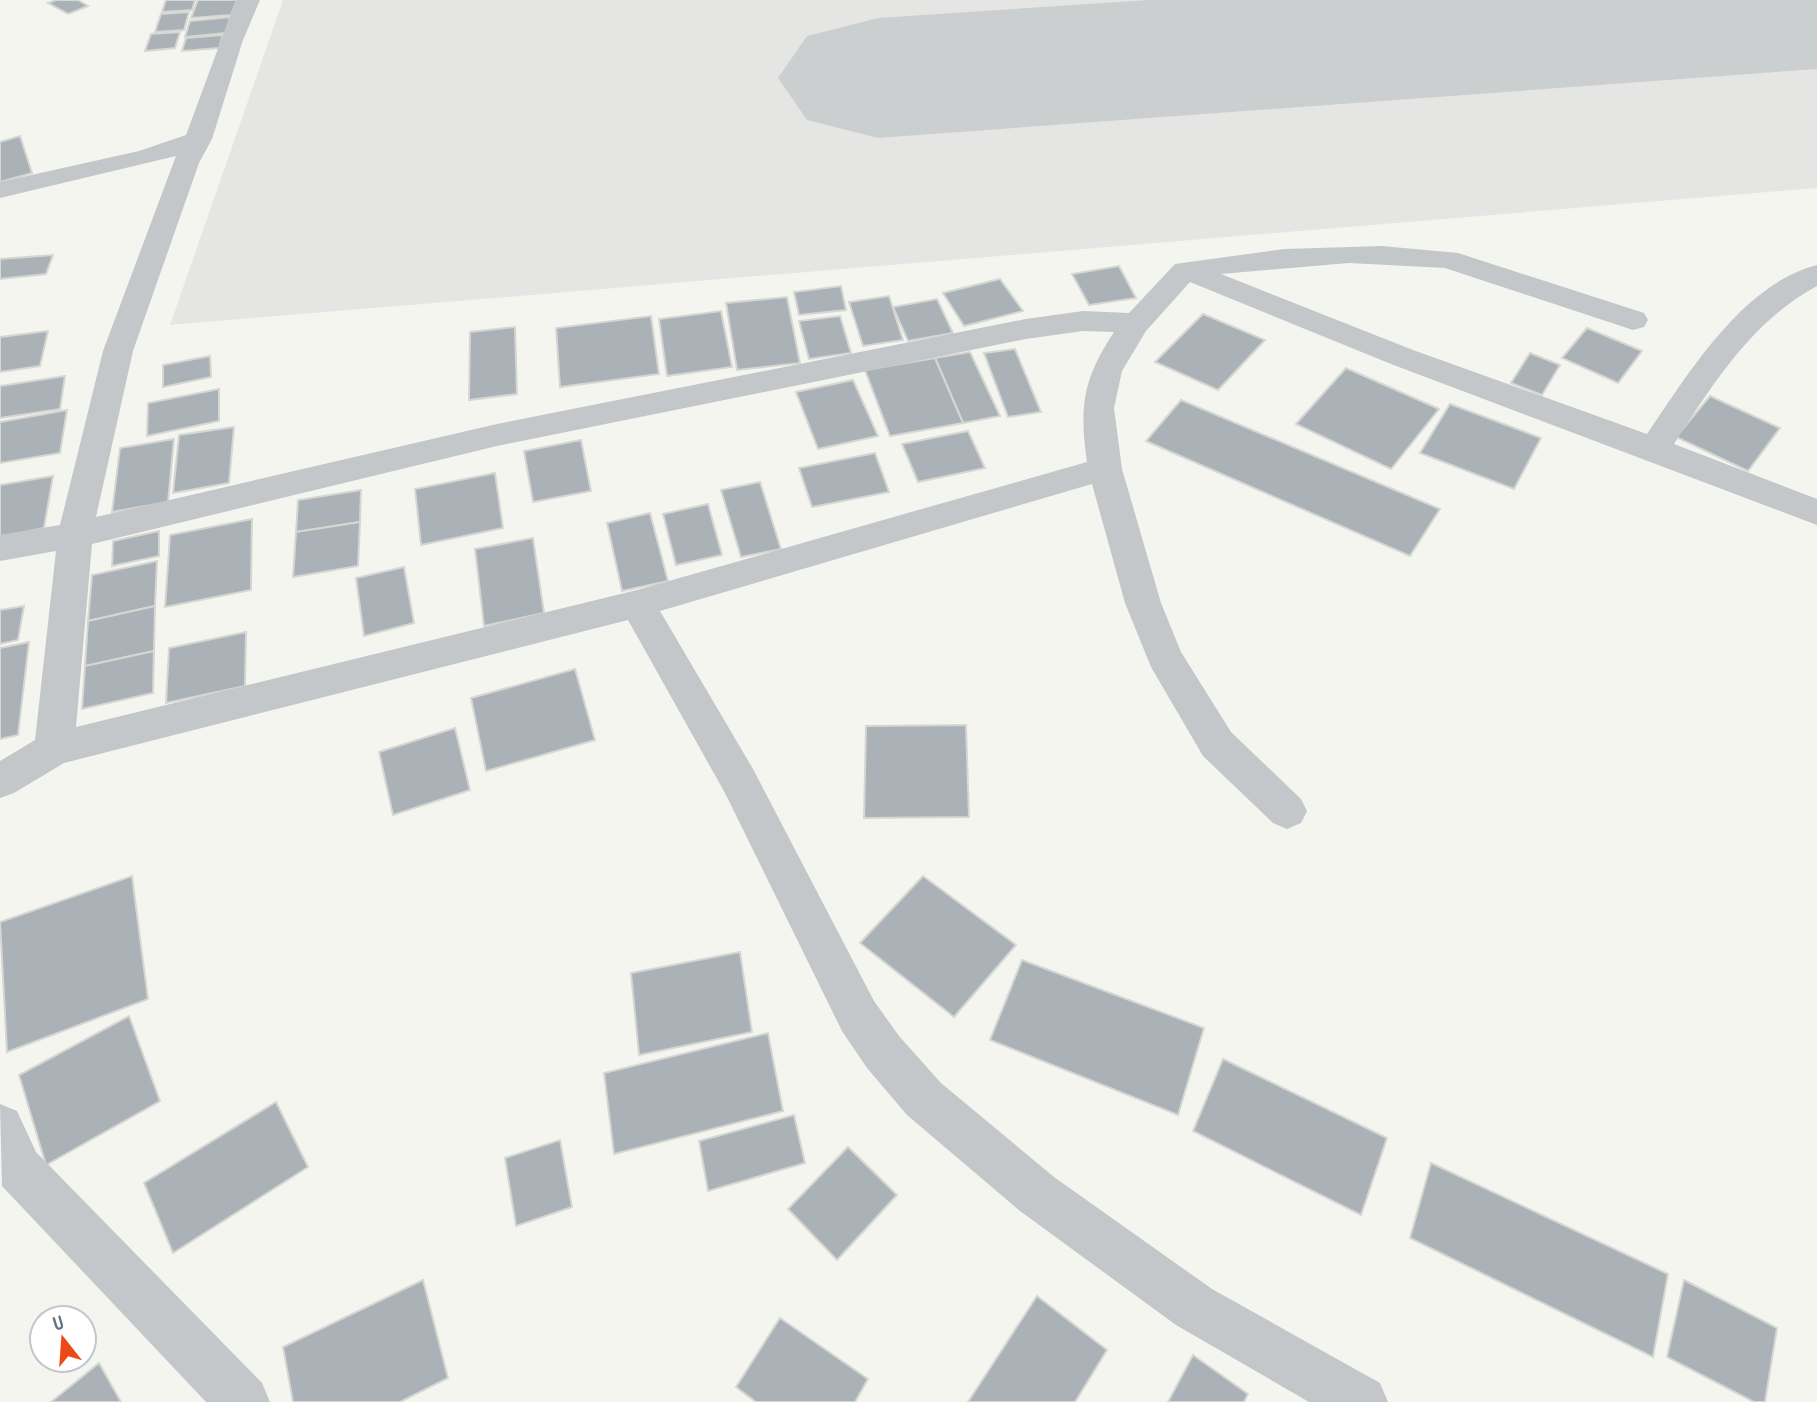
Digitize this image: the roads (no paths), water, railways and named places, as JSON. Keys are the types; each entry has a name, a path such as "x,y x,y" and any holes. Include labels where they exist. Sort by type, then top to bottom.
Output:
{"street":[{"path":"54,749 75,534 118,351 192,151 233,30 248,0"},
{"path":"0,190 146,156 192,151"},
{"path":"0,216 124,187 192,151"},
{"path":"1287,811 1217,744 1164,657 1143,603 1105,468 1098,421 1100,388 1118,345 1185,270 1316,254 1384,253 1448,259 1633,320"},
{"path":"1185,270 1402,357 1654,449 1817,513"},
{"path":"1654,449 1713,361 1758,313 1795,283 1817,274"},
{"path":"0,548 75,534 497,435 1026,330 1083,321 1139,323"},
{"path":"0,781 54,749 638,604 1105,468"},
{"path":"638,604 740,781 858,1016 883,1052 924,1099 1037,1194 1194,1307 1361,1402"},
{"path":"0,1128 19,1169 243,1402"}]}
